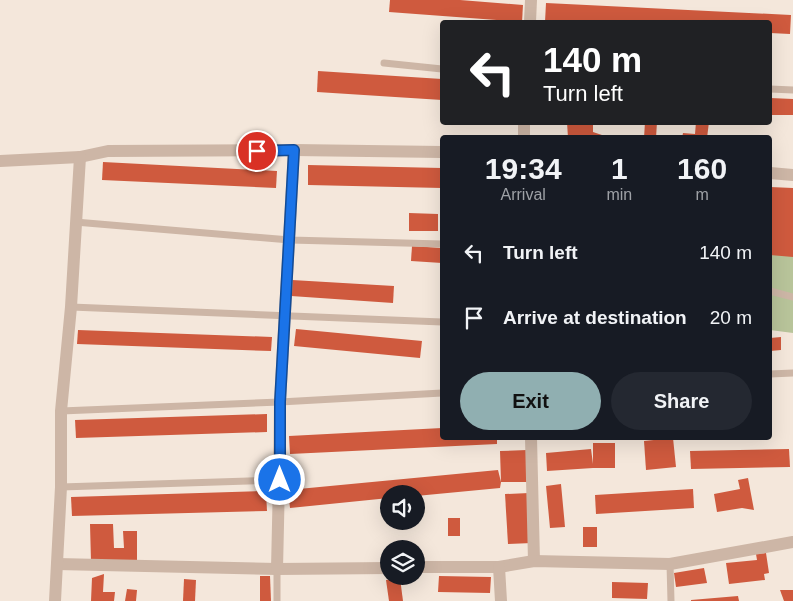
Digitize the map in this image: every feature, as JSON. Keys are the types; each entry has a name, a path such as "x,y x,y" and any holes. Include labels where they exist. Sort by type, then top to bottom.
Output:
{"street":[{"path":"530,20 531,0"},
{"path":"277,569 280,402 294,150"},
{"path":"0,161 80,158 108,151 294,150 440,152"},
{"path":"55,601 61,487 61,411 71,307 80,158"},
{"path":"772,173 793,175"},
{"path":"531,440 534,561"},
{"path":"425,568 500,567 534,561 670,564 793,542"},
{"path":"57,564 277,569 380,568"},
{"path":"500,567 501,601"}],"lane":[{"path":"384,63 440,69"},
{"path":"772,89 793,90"},
{"path":"75,222 290,240 440,244"},
{"path":"772,292 793,297"},
{"path":"71,307 440,322"},
{"path":"772,374 793,373"},
{"path":"61,411 440,393"},
{"path":"61,487 280,480"},
{"path":"670,564 671,601"},
{"path":"277,569 277,601"}],"green space":[{"path":"793,201 793,333 772,330 772,206"}],"building":[{"path":"390,0 460,0 523,5 522,20 495,20 389,12"},
{"path":"546,3 791,15 790,34 772,33 772,20 545,20"},
{"path":"318,71 440,79 440,100 317,92"},
{"path":"772,98 793,99 793,115 772,115"},
{"path":"567,125 593,125 593,132 602,135 568,135"},
{"path":"645,125 657,125 656,135 644,135"},
{"path":"696,125 709,125 707,135 683,135 683,133 695,134"},
{"path":"103,162 277,171 276,188 102,180"},
{"path":"308,165 440,168 440,188 308,185"},
{"path":"772,187 793,188 793,257 772,255"},
{"path":"409,213 438,214 438,231 409,231"},
{"path":"412,246 440,248 440,263 411,261"},
{"path":"292,280 394,286 393,303 291,296"},
{"path":"296,329 422,341 420,358 294,346"},
{"path":"78,330 272,337 271,351 77,344"},
{"path":"781,337 781,350 772,351 772,338"},
{"path":"267,414 267,432 76,438 75,420"},
{"path":"440,428 440,440 497,440 497,444 290,454 289,436"},
{"path":"673,440 676,467 646,470 644,441"},
{"path":"593,443 615,443 615,468 547,471 546,453 591,449 593,464"},
{"path":"789,449 790,467 691,469 690,451"},
{"path":"527,450 527,482 501,482 500,451"},
{"path":"498,470 501,482 500,488 425,495 425,485 380,485 380,499 290,508 288,490"},
{"path":"748,478 754,510 742,508 717,512 714,494 740,489 738,480"},
{"path":"561,484 565,527 550,528 546,486"},
{"path":"693,489 694,508 596,514 595,495"},
{"path":"266,491 267,511 72,516 71,497"},
{"path":"529,493 532,543 508,544 505,494"},
{"path":"448,518 460,518 460,536 448,536"},
{"path":"90,524 113,524 114,548 124,548 123,531 137,531 137,560 91,561"},
{"path":"583,527 597,527 597,547 583,547"},
{"path":"766,553 769,573 764,574 765,580 729,584 726,563 757,560 756,554"},
{"path":"704,568 707,583 676,587 674,573"},
{"path":"104,574 103,592 115,592 114,601 91,601 92,578"},
{"path":"260,576 270,576 271,601 260,601"},
{"path":"439,576 491,577 490,593 438,592"},
{"path":"184,579 196,580 195,601 183,601"},
{"path":"612,582 648,583 647,599 612,598"},
{"path":"387,585 401,585 403,601 389,601"},
{"path":"127,589 137,590 136,601 125,601"},
{"path":"780,590 793,590 793,601 784,601"},
{"path":"738,596 739,601 691,601 691,600"}],"route":[{"path":"257,151 294,150 280,402 280,480"}]}
